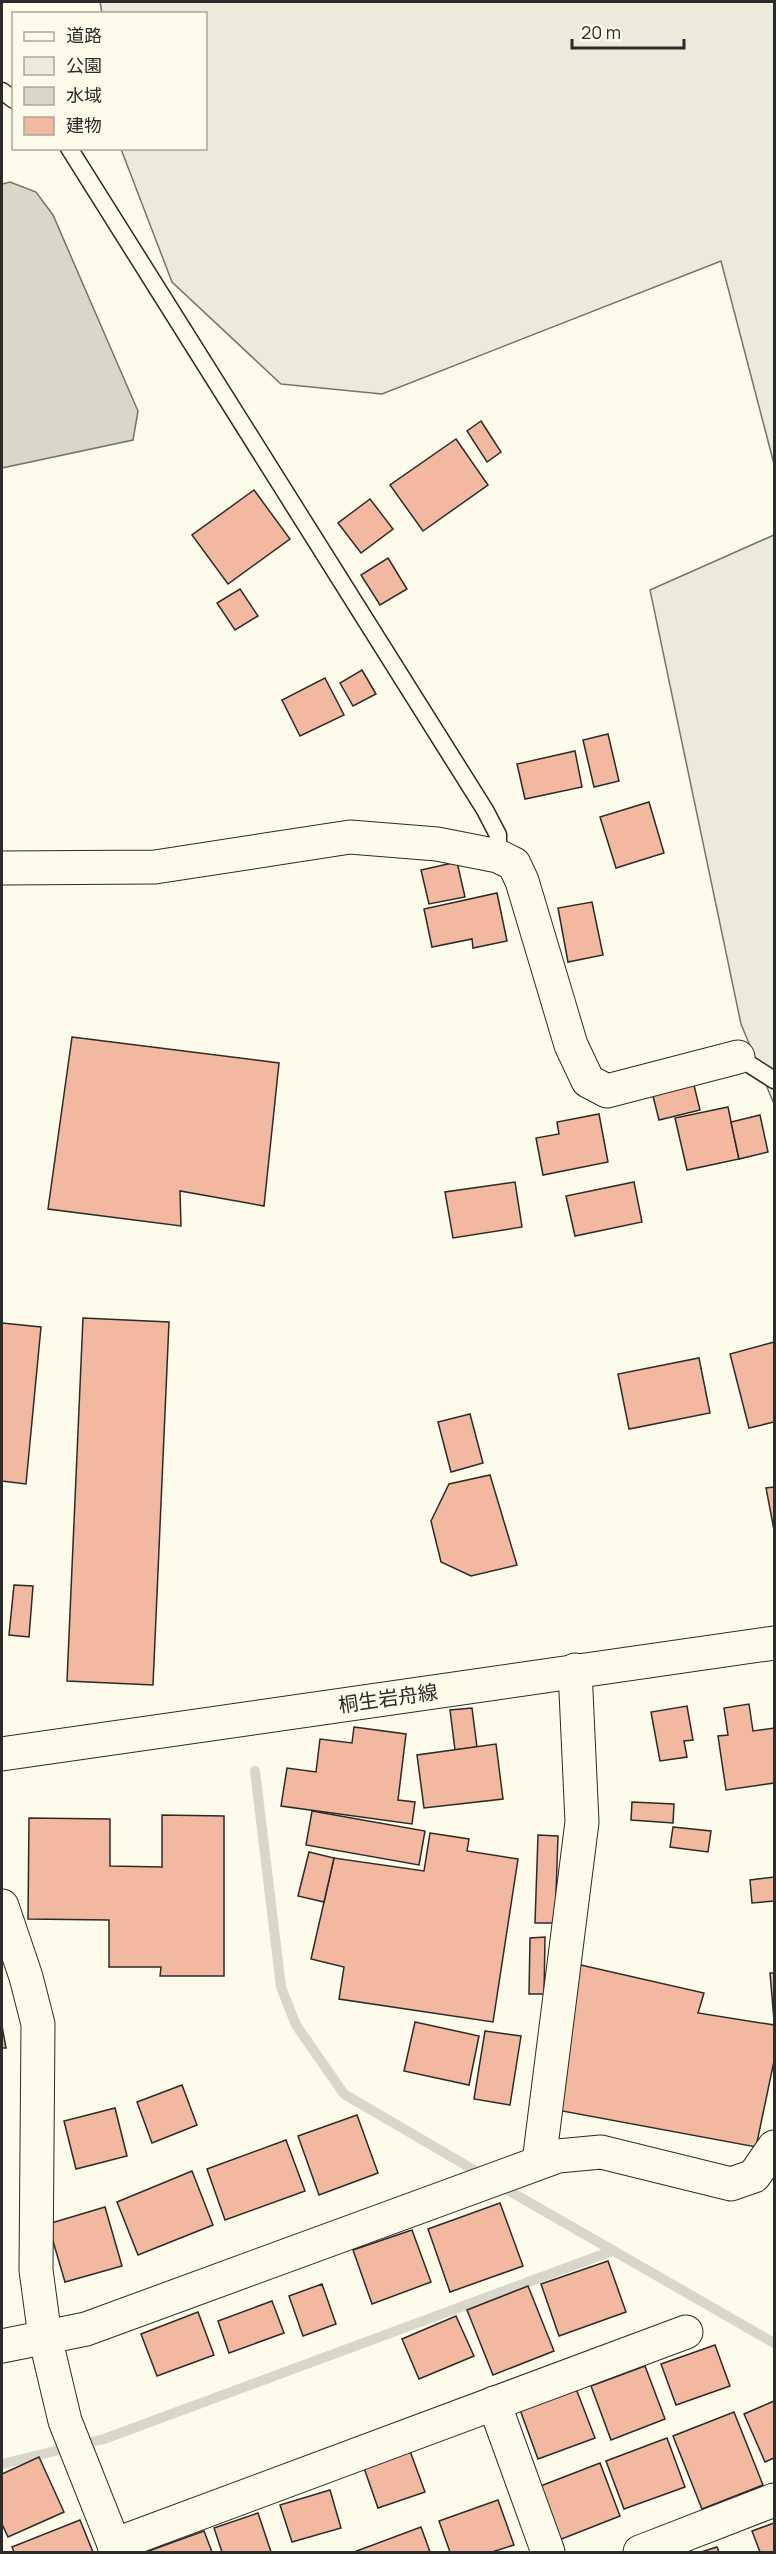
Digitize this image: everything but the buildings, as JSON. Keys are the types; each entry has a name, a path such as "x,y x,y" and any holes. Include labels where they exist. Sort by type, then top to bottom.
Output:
{"street":[{"path":"2,868 155,867 350,837 437,844 498,856 514,864 522,881 571,1045 588,1081 606,1091 738,1057"},
{"name":"桐生岩舟線","path":"2,1754 774,1643"},
{"path":"539,2162 582,1822 575,1670"},
{"path":"2,1906 26,1977 38,2024 36,2270 45,2337 65,2421 115,2549 494,2403 686,2332"},
{"path":"2,2346 97,2325 558,2156 601,2152 731,2184 754,2176 774,2147"},
{"path":"494,2403 548,2553"},
{"path":"640,2553 774,2500"}],"lane":[{"path":"70,150 485,810 498,836 498,856"},
{"path":"738,1057 774,1080"}],"green space":[{"path":"100,2 774,2 774,464 721,261 382,394 281,384 172,282 121,150 207,150 207,12 102,12"},
{"path":"774,535 774,1104 741,1024 650,590"}],"water":[{"path":"10,182 36,192 53,215 138,411 133,440 2,468 2,184"}],"waterway":[{"path":"255,1771 281,1987 296,2025 344,2094 486,2177"},
{"path":"499,2185 774,2343"},
{"path":"2,2464 104,2439 612,2251"}]}
